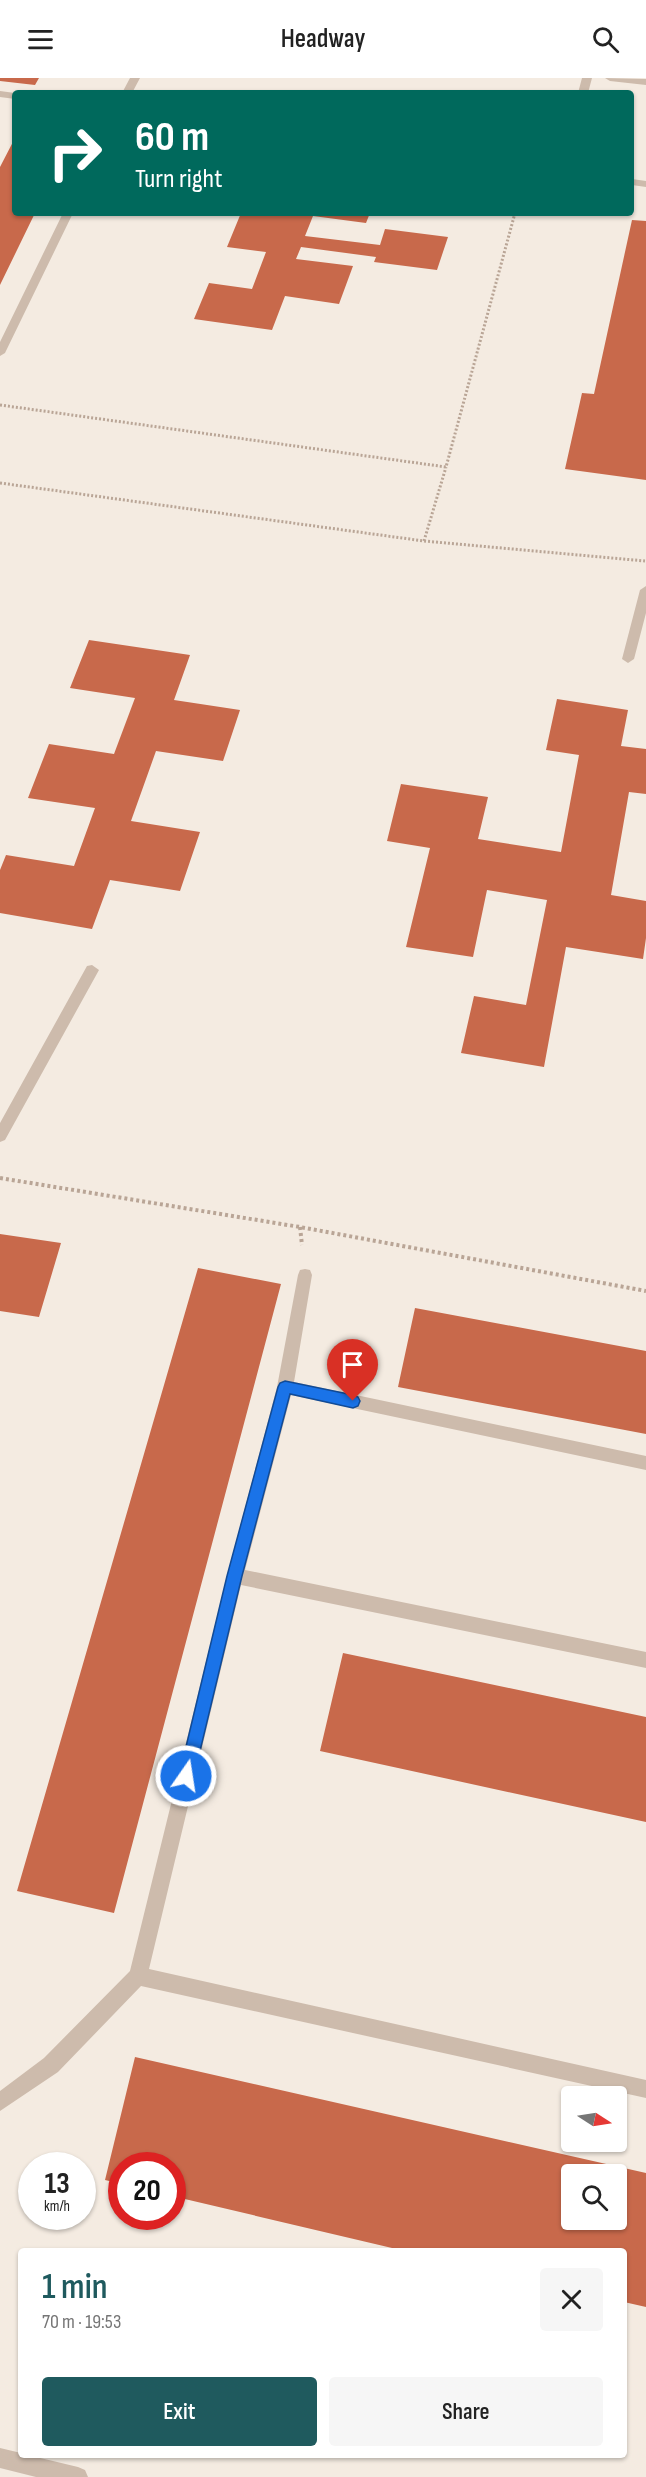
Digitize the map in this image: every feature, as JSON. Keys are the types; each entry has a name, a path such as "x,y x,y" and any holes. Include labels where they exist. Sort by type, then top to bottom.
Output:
{"street":[{"path":"610,78 646,82"},
{"path":"0,353 67,216"},
{"path":"628,659 646,590"},
{"path":"0,1136 92,970"},
{"path":"0,2102 51,2065 138,1976 235,1576 285,1387 305,1275"},
{"path":"285,1387 646,1463"},
{"path":"235,1576 646,1660"},
{"path":"138,1976 646,2089"},
{"path":"0,2458 78,2477"}],"path":[{"path":"424,541 514,216"},
{"path":"0,405 446,467"},
{"path":"0,483 424,541 646,561"},
{"path":"0,1178 300,1227 646,1291"}],"building":[{"path":"0,78 39,78 35,85 0,81"},
{"path":"12,144 12,216 34,216 0,285 0,167"},
{"path":"240,216 313,216 305,236 380,245 385,229 448,237 437,270 374,262 376,257 301,247 296,259 353,266 339,304 285,296 272,330 194,319 209,283 252,289 266,252 227,247"},
{"path":"313,216 369,216 366,223"},
{"path":"632,220 646,221 646,480 565,469 582,393 594,394"},
{"path":"89,640 190,655 174,700 240,710 223,761 156,751 131,821 200,832 180,891 110,880 92,929 0,913 0,870 6,855 74,866 95,808 28,798 49,744 114,754 135,698 70,688"},
{"path":"557,699 628,710 621,746 646,749 646,794 629,792 611,895 646,901 646,938 643,959 566,947 544,1067 461,1053 474,996 526,1005 547,900 487,890 473,957 406,947 430,848 387,841 401,784 488,797 478,839 561,852 579,755 546,750"},
{"path":"0,1234 61,1243 39,1317 0,1311"},
{"path":"198,1268 281,1284 114,1913 17,1891"},
{"path":"415,1308 646,1351 646,1434 398,1387"},
{"path":"343,1653 646,1717 646,1822 320,1751"},
{"path":"135,2057 606,2164 561,2164 561,2230 627,2230 627,2169 646,2173 646,2307 627,2303 627,2248 392,2248 186,2199 186,2152 112,2152"}],"route":[{"path":"186,1776 235,1576 285,1387 353,1401"}]}
